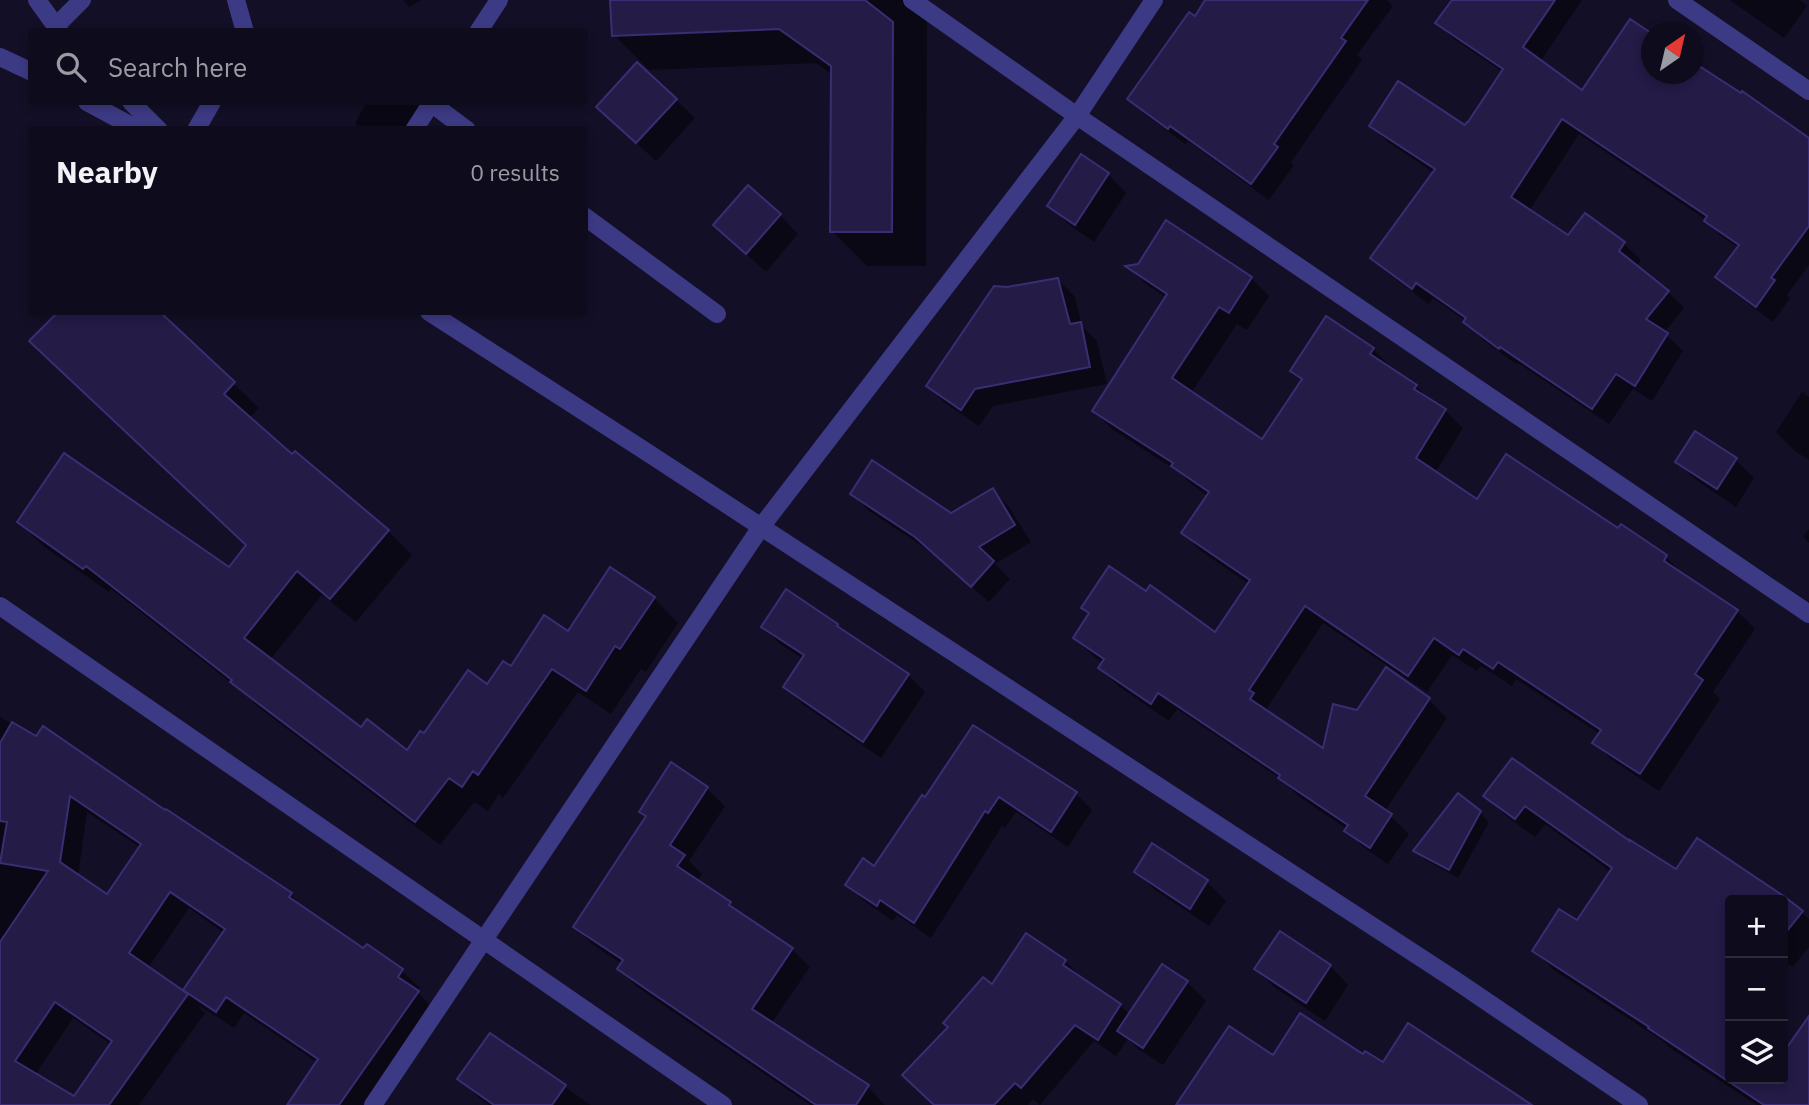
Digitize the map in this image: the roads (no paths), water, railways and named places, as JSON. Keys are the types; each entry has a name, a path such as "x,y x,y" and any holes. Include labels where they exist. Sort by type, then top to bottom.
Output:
{"street":[{"path":"37,0 57,28"},
{"path":"59,28 82,0"},
{"path":"236,0 244,28"},
{"path":"481,28 499,0"},
{"path":"912,0 1077,116 1809,614"},
{"path":"373,1105 761,527 1077,116 1154,0"},
{"path":"1677,0 1809,91"},
{"path":"0,57 28,70"},
{"path":"93,105 132,126"},
{"path":"134,105 155,126"},
{"path":"198,126 210,105"},
{"path":"417,126 430,105"},
{"path":"436,105 462,126"},
{"path":"588,219 717,314"},
{"path":"434,315 1443,972 1639,1105"},
{"path":"0,607 723,1105"}]}
